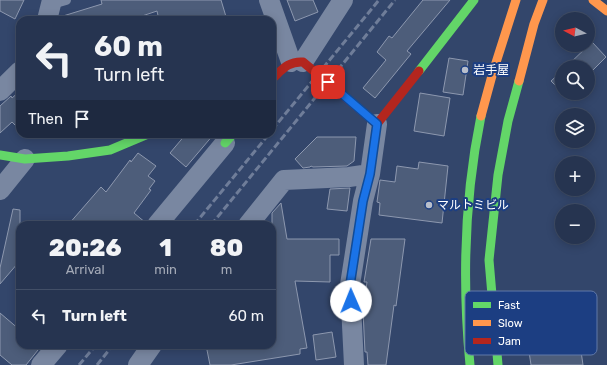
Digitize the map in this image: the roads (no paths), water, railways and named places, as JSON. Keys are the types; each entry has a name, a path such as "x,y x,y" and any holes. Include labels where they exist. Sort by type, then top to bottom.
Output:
{"street":[{"path":"269,0 297,62 377,124"},
{"path":"276,76 297,62 343,0"},
{"path":"354,365 350,285 363,201 370,174 377,124 474,0"},
{"path":"466,291 464,258 472,170 481,117 516,0"},
{"path":"492,291 489,260 498,175 508,121 534,24 543,0"},
{"path":"593,0 607,11"},
{"path":"0,91 16,75"},
{"path":"0,155 25,158 68,156 110,150 138,138"},
{"path":"160,221 229,139"},
{"path":"0,190 25,158"},
{"path":"251,221 284,180 349,177 370,174"},
{"path":"41,365 55,349"},
{"path":"138,365 149,349"},
{"path":"469,355 470,365"},
{"path":"497,355 498,365"}],"railway":[{"path":"276,125 379,0"},
{"path":"214,221 395,0"},
{"path":"197,221 266,138"},
{"path":"79,365 93,349"},
{"path":"97,365 110,349"}],"place":[{"name":"岩手屋","path":"465,70"},
{"name":"マルトミビル","path":"429,205"}]}
